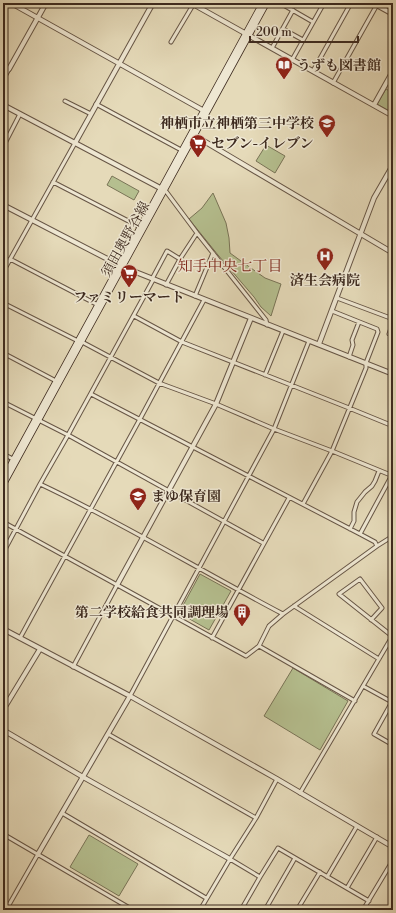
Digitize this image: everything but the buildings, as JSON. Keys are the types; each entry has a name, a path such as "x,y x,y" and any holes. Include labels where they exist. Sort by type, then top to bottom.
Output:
{"main road":[{"name":"須田奥野谷線","path":"248,34 262,3"},
{"name":"須田奥野谷線","path":"3,486 37,420 205,112 267,3"},
{"name":"須田奥野谷線","path":"80,342 98,305 121,266"},
{"name":"須田奥野谷線","path":"3,478 37,420"}],"street":[{"path":"11,3 205,112"},
{"path":"3,80 46,3"},
{"path":"3,272 153,3"},
{"path":"280,3 313,22"},
{"path":"292,60 324,3"},
{"path":"313,71 351,3"},
{"path":"171,42 192,4 393,116"},
{"path":"333,82 376,4 393,14"},
{"path":"272,48 293,10"},
{"path":"283,29 303,40"},
{"path":"374,105 393,71"},
{"path":"65,101 91,114"},
{"path":"96,104 184,152"},
{"path":"3,105 163,189 266,320 268,325"},
{"path":"3,147 20,114"},
{"path":"193,134 393,253"},
{"path":"319,344 362,234 374,198 393,164"},
{"path":"53,182 142,228"},
{"path":"3,204 121,266 393,374"},
{"path":"166,285 180,259 197,233"},
{"path":"3,553 134,316 167,251 180,259"},
{"path":"195,296 213,253"},
{"path":"10,259 98,305"},
{"path":"337,298 393,319"},
{"path":"20,638 204,300"},
{"path":"3,303 111,357 159,383 216,404 379,471 393,475 360,534"},
{"path":"303,504 332,451 366,368 366,363 378,332 377,329 332,311"},
{"path":"134,316 182,342 393,426"},
{"path":"73,666 216,404 251,318"},
{"path":"349,357 353,345 352,340 359,322"},
{"path":"393,322 389,334 393,335"},
{"path":"265,375 283,331"},
{"path":"6,910 130,696 274,429 309,340"},
{"path":"3,353 58,382"},
{"path":"90,394 360,534 374,542 377,546"},
{"path":"3,402 68,435 264,543"},
{"path":"3,454 13,459"},
{"path":"350,529 354,521 354,512 357,502 372,486 379,471"},
{"path":"40,484 90,509 283,614"},
{"path":"212,638 289,498"},
{"path":"3,522 246,656 259,646 269,626 283,614 393,536"},
{"path":"300,792 392,636 371,620 339,594 360,579 382,608 371,620"},
{"path":"294,606 379,659"},
{"path":"3,629 130,696 300,792 393,847"},
{"path":"259,646 355,701"},
{"path":"3,710 40,649"},
{"path":"363,686 392,701 374,734 393,745"},
{"path":"3,730 260,877"},
{"path":"108,734 256,818"},
{"path":"200,910 256,818 277,779"},
{"path":"62,813 206,898"},
{"path":"327,877 357,826"},
{"path":"3,834 133,910"},
{"path":"347,888 377,838"},
{"path":"241,910 278,848 369,901"},
{"path":"265,910 295,858"},
{"path":"363,910 393,860"},
{"path":"297,910 320,872"}],"green space":[{"path":"386,89 393,93 393,113 377,104"},
{"path":"266,145 285,156 275,173 256,161"},
{"path":"112,176 139,191 134,200 107,185"},
{"path":"213,193 226,223 230,253 265,278 281,284 271,316 261,307 189,219 202,208"},
{"path":"200,574 231,591 209,630 179,613"},
{"path":"293,668 348,701 320,750 264,716"},
{"path":"89,835 138,864 119,896 70,867"}],"place":[{"name":"うずも図書館","path":"284,80"},
{"name":"神栖市立神栖第三中学校","path":"327,138"},
{"name":"セブン-イレブン","path":"198,158"},
{"name":"済生会病院","path":"325,271"},
{"name":"ファミリーマート","path":"129,288"},
{"name":"まゆ保育園","path":"138,511"},
{"name":"第二学校給食共同調理場","path":"242,627"}],"district":[{"name":"知手中央七丁目","path":"230,266"}]}
